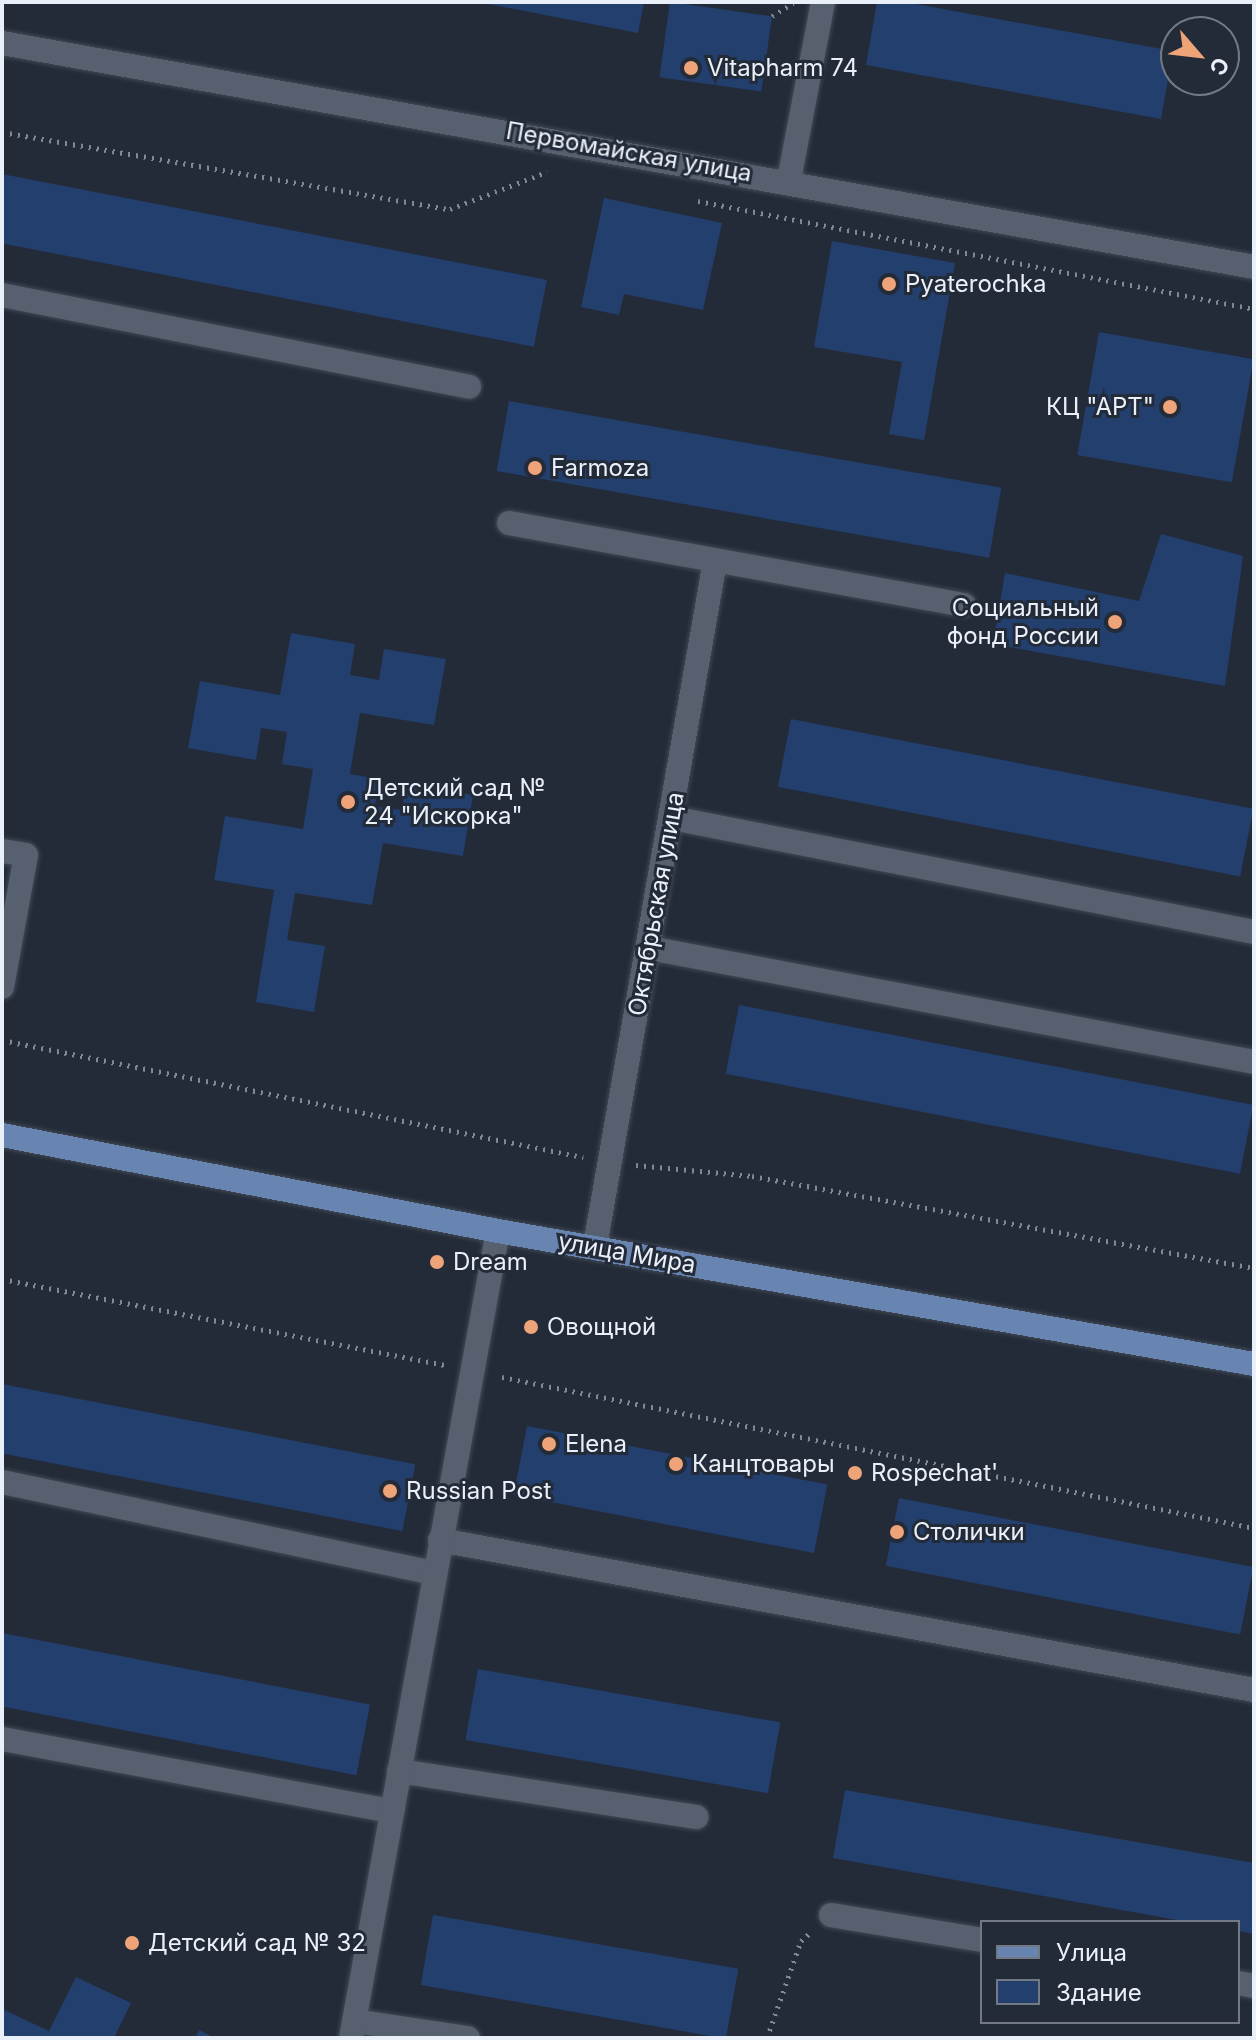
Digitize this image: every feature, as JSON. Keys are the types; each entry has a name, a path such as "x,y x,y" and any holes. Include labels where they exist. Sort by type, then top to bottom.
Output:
{"main road":[{"name":"улица Мира","path":"2,1135 498,1231 1254,1364"}],"street":[{"path":"789,180 823,2"},
{"name":"Первомайская улица","path":"2,43 789,180 1254,267"},
{"path":"2,295 469,387"},
{"path":"509,523 964,605"},
{"name":"Октябрьская улица","path":"595,1246 715,561"},
{"path":"672,818 1254,932"},
{"path":"2,851 26,855 2,987"},
{"path":"649,948 1254,1062"},
{"path":"468,2038 353,2030 470,1370 498,1231"},
{"path":"2,1482 434,1573"},
{"path":"440,1540 1254,1690"},
{"path":"2,1739 392,1811"},
{"path":"399,1771 696,1817"},
{"path":"831,1915 980,1940"}],"path":[{"path":"772,16 794,2"},
{"path":"2,132 450,209 546,172 561,175"},
{"path":"684,198 1254,309"},
{"path":"2,1279 1254,1528"},
{"path":"767,2038 801,1941 831,1915"}],"building":[{"path":"478,2 644,2 638,33"},
{"path":"670,2 772,16 761,92 659,77"},
{"path":"877,2 905,2 1160,49 1160,96 1165,96 1161,119 866,65"},
{"path":"2,174 547,280 534,347 2,243"},
{"path":"604,198 722,223 703,310 624,294 619,315 581,307"},
{"path":"832,241 955,263 924,440 889,434 902,362 814,347"},
{"name":"КЦ \"АРТ\"","path":"1099,332 1254,359 1232,482 1077,455"},
{"path":"509,401 1001,488 989,558 497,471"},
{"name":"Социальный фонд России","path":"1161,534 1243,556 1225,686 993,644 1005,573 1139,601"},
{"path":"291,633 355,644 350,675 379,680 384,649 446,659 434,725 360,713 350,774 379,779 375,806 402,810 406,784 473,795 463,856 383,843 372,905 295,893 287,940 325,946 314,1012 256,1002 274,890 214,880 225,816 303,829 313,769 282,764 287,732 261,728 256,760 188,748 200,681 280,695"},
{"path":"791,719 1253,809 1240,877 778,787"},
{"path":"739,1005 1253,1105 1240,1174 726,1074"},
{"path":"2,1384 415,1464 402,1531 2,1453"},
{"path":"527,1426 827,1484 814,1553 514,1495"},
{"path":"899,1498 1253,1567 1240,1635 886,1566"},
{"path":"2,1633 370,1705 356,1775 2,1706"},
{"path":"478,1669 780,1722 768,1793 465,1740"},
{"path":"845,1790 1254,1863 1254,1934 1240,1931 1240,1920 1177,1920 833,1858"},
{"path":"433,1915 738,1969 726,2038 421,1985"},
{"path":"76,1977 131,2003 114,2038 2,2038 2,2009 49,2031"},
{"path":"199,2030 215,2038 195,2038"}],"place":[{"name":"Vitapharm 74","path":"691,68"},
{"name":"Pyaterochka","path":"889,284"},
{"name":"КЦ \"АРТ\"","path":"1170,407"},
{"name":"Farmoza","path":"535,468"},
{"name":"Социальный фонд России","path":"1115,622"},
{"name":"Детский сад № 24 \"Искорка\"","path":"348,802"},
{"name":"Dream","path":"437,1262"},
{"name":"Овощной","path":"531,1327"},
{"name":"Elena","path":"549,1444"},
{"name":"Канцтовары","path":"676,1464"},
{"name":"Rospechat'","path":"855,1473"},
{"name":"Russian Post","path":"390,1491"},
{"name":"Столички","path":"897,1532"},
{"name":"Детский сад № 32","path":"132,1943"}]}
